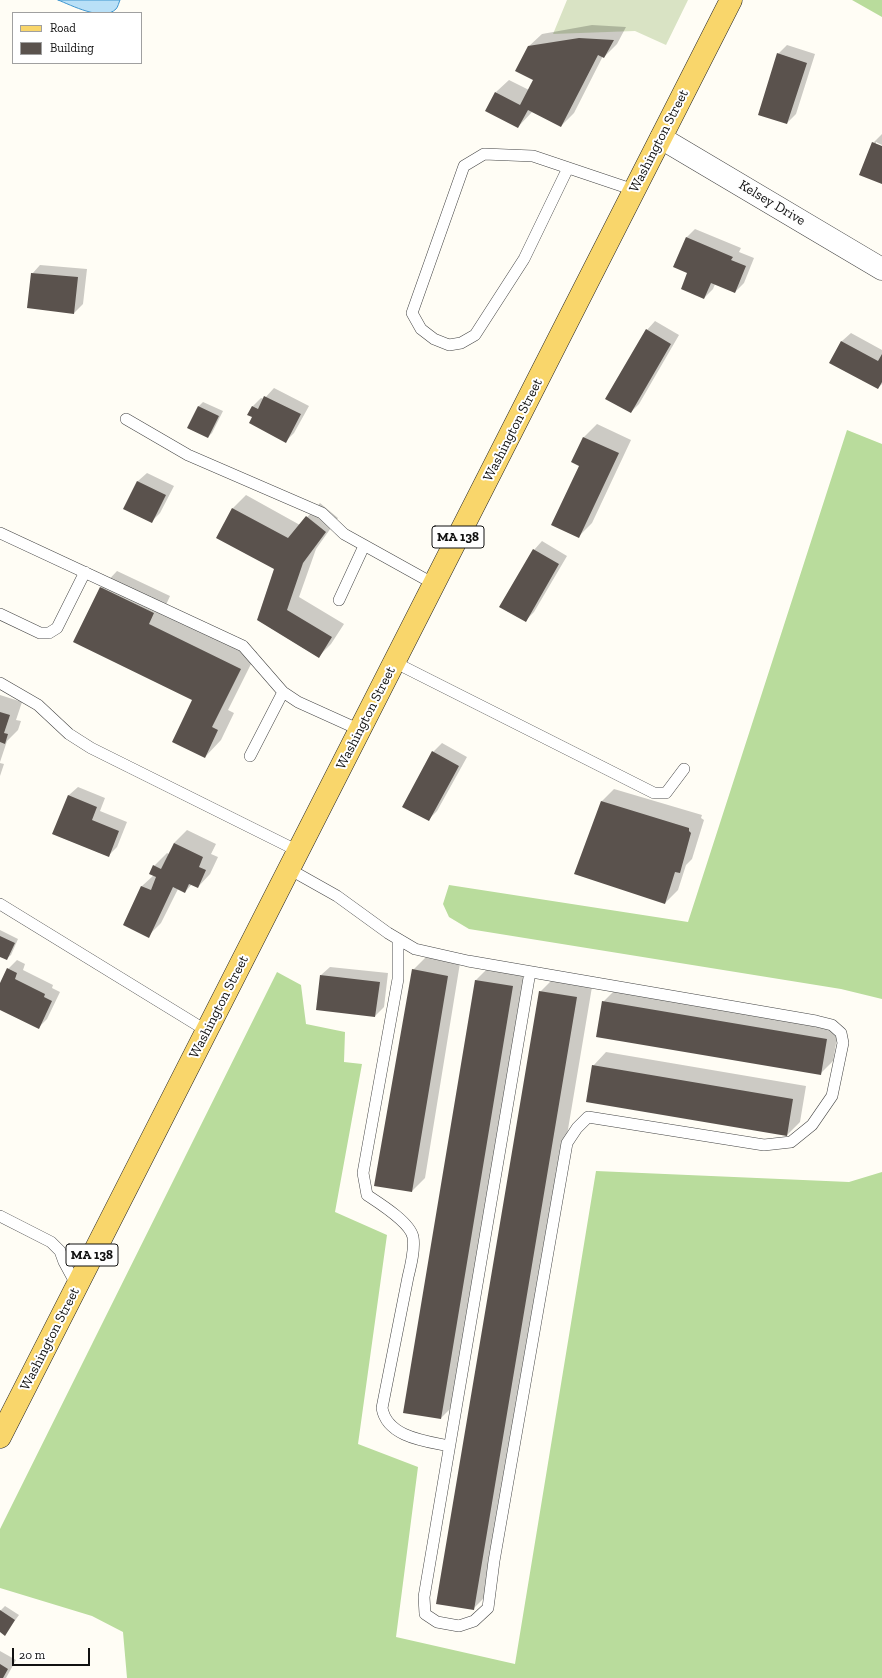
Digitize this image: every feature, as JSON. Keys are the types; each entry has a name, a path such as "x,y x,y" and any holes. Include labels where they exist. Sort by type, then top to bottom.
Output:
{"main road":[{"name":"Washington Street","path":"1,1435 731,0"}],"street":[{"name":"Kelsey Drive","path":"661,138 882,269"}],"lane":[{"path":"568,168 524,259 475,335 462,344 449,345 434,339 421,329 412,313 464,166 484,154 533,156 634,190"},
{"path":"126,419 188,455 322,513 344,534 434,584"},
{"path":"0,533 243,646 283,692 298,702 360,730"},
{"path":"339,600 364,546"},
{"path":"0,614 40,633 49,634 56,628 85,572"},
{"path":"394,662 654,793 666,793 684,769"},
{"path":"0,682 38,705 69,734 91,748 294,860 337,896 398,939 415,949 468,961 816,1021 832,1025 841,1033 843,1043 832,1096 812,1125 791,1142 764,1145 588,1117 577,1128 567,1142 494,1561 488,1608 474,1621 458,1626 437,1622 425,1614 424,1597 530,972"},
{"path":"250,756 283,692"},
{"path":"0,904 207,1031"},
{"path":"398,939 398,979 363,1173 367,1195 387,1208 404,1222 413,1236 411,1263 382,1408 384,1417 395,1429 414,1438 449,1446"},
{"path":"0,1216 51,1242 60,1251 64,1262 77,1286"}],"green space":[{"path":"567,0 688,0 666,45 635,31 553,34"},
{"path":"852,0 882,0 882,17"},
{"path":"847,430 882,444 882,999 841,989 469,929 449,917 443,904 449,885 688,922"},
{"path":"277,972 301,985 306,1024 345,1032 344,1062 362,1064 335,1212 387,1235 358,1444 418,1467 396,1637 515,1664 596,1171 849,1182 882,1172 882,1678 127,1678 123,1632 92,1616 0,1588 0,1529"}],"water":[{"path":"58,0 120,0 116,9 112,12 91,12"}],"building":[{"path":"579,38 614,40 604,58 598,55 561,127 528,110 518,128 485,111 495,92 520,105 533,80 515,71 528,46"},
{"path":"777,53 807,63 787,124 758,115"},
{"path":"872,142 882,146 882,184 859,175"},
{"path":"686,237 733,257 731,260 746,266 735,293 711,283 704,299 681,289 687,273 673,267"},
{"path":"31,273 78,277 74,314 27,308"},
{"path":"646,329 671,344 631,413 605,399"},
{"path":"841,341 878,361 882,354 882,382 878,389 829,363"},
{"path":"264,396 301,414 286,443 249,423 252,417 247,415 252,406 258,409"},
{"path":"198,406 219,416 208,438 187,428"},
{"path":"583,437 619,453 579,538 551,525 579,466 571,462"},
{"path":"137,481 166,495 152,523 123,509"},
{"path":"232,508 288,538 306,516 326,532 303,563 287,610 332,637 319,658 257,620 274,569 216,538"},
{"path":"533,549 559,564 526,622 499,607"},
{"path":"100,587 154,613 149,624 241,669 212,727 218,730 205,758 172,742 192,700 73,642"},
{"path":"0,712 10,715 4,733 8,734 5,744 0,742"},
{"path":"432,751 459,766 429,821 402,807"},
{"path":"68,795 97,807 92,820 119,831 109,857 52,834"},
{"path":"601,801 689,828 691,833 680,873 675,872 665,904 574,874"},
{"path":"174,843 203,857 199,867 206,870 198,888 189,884 185,893 173,887 149,938 123,925 141,886 151,890 156,877 149,874 153,865 161,869"},
{"path":"0,936 15,943 7,960 0,957"},
{"path":"7,968 17,973 15,979 45,994 44,997 52,1001 39,1029 0,1010 0,983"},
{"path":"412,969 448,976 412,1192 374,1186"},
{"path":"320,975 380,982 375,1017 316,1010"},
{"path":"475,980 513,986 441,1419 403,1413"},
{"path":"539,991 577,997 474,1610 436,1604"},
{"path":"602,1001 827,1039 821,1075 596,1037"},
{"path":"592,1065 793,1099 787,1136 586,1102"},
{"path":"0,1610 15,1620 5,1636 0,1632"},
{"path":"0,1664 8,1669 3,1678 0,1678"}]}
